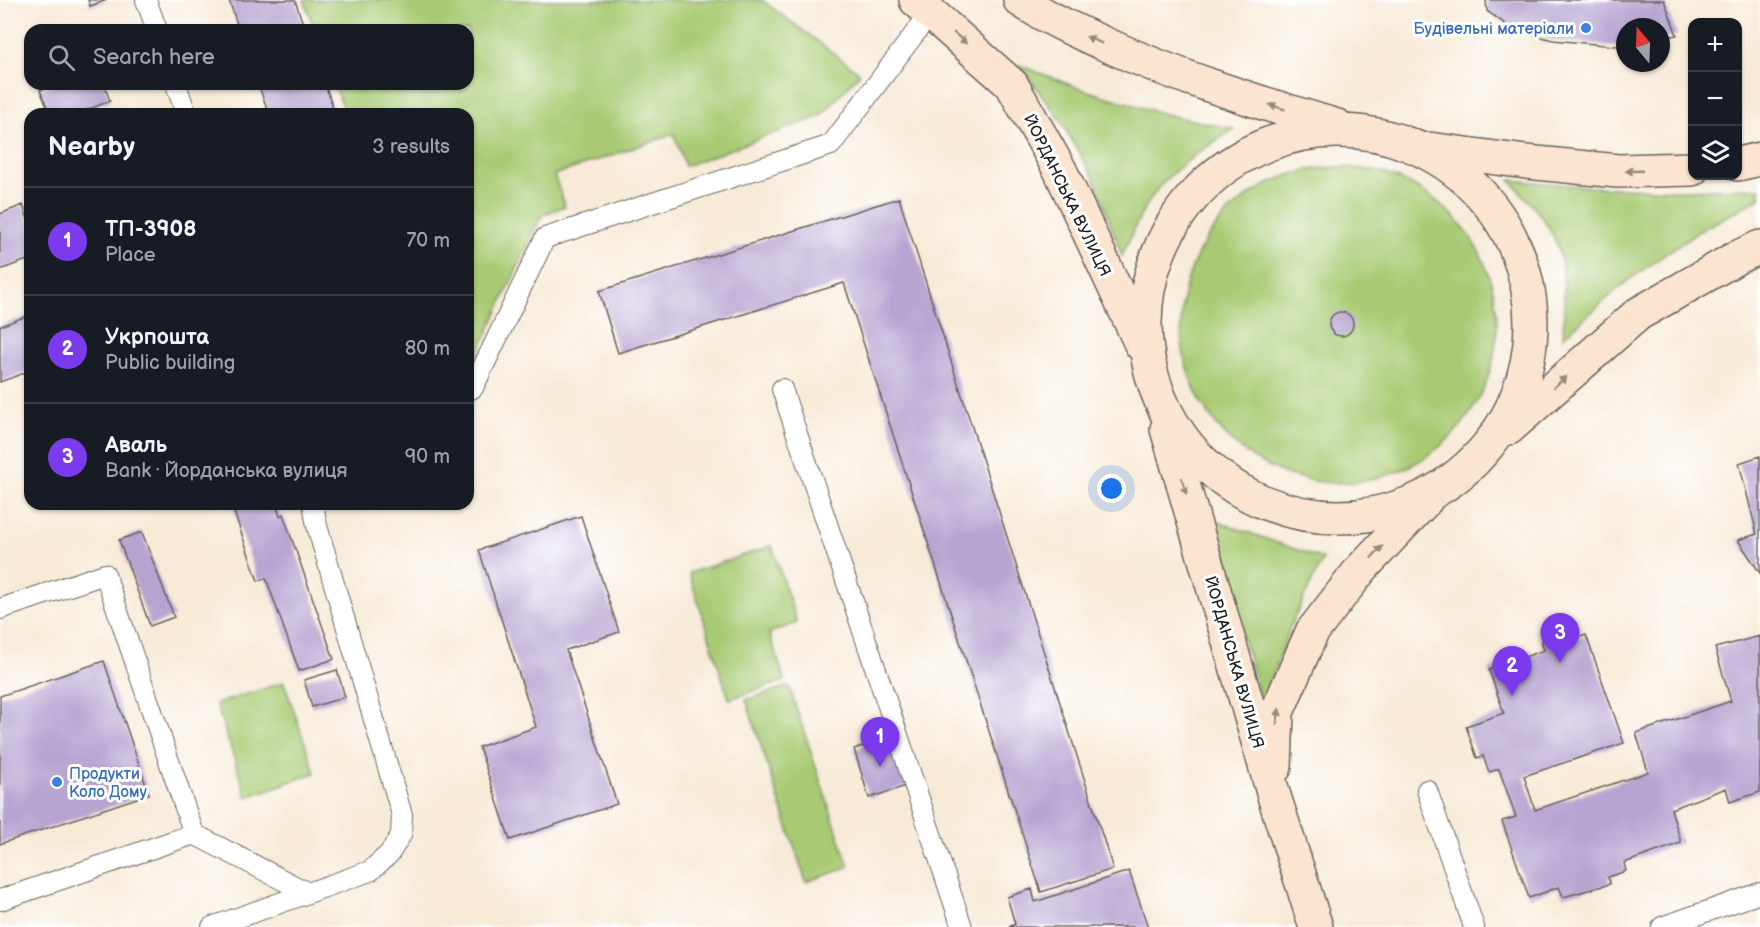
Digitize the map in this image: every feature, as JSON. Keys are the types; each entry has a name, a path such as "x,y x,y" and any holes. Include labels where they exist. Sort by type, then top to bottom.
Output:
{"main road":[{"path":"1020,0 1058,24 1134,58 1226,92 1353,131"},
{"name":"ЙОРДАНСЬКА ВУЛИЦЯ","path":"923,6 1012,86 1060,170 1147,357"},
{"path":"1486,450 1517,399 1532,341 1532,311 1527,282 1515,244 1506,226 1489,202 1453,168 1419,148 1387,136 1353,131 1314,131 1276,141 1240,157 1208,180 1182,209 1162,242 1149,279 1144,318 1147,357 1155,390 1170,420 1189,448 1204,464 1240,491 1270,505 1302,514 1336,517 1358,516 1402,507 1433,493 1486,450 1554,386 1638,314 1736,258 1760,247"},
{"path":"1419,148 1618,171 1688,169"},
{"path":"1742,163 1760,159"},
{"name":"ЙОРДАНСЬКА ВУЛИЦЯ","path":"1155,390 1274,796 1316,927"},
{"name":"ЙОРДАНСЬКА ВУЛИЦЯ","path":"1274,796 1277,712 1312,632 1361,569 1433,493"}],"lane":[{"path":"146,0 155,24"},
{"path":"474,386 545,238 831,145 923,6"},
{"path":"178,90 184,108"},
{"path":"782,389 962,927"},
{"path":"212,927 370,871 389,854 401,835 402,815 314,510"},
{"path":"0,609 105,574 194,834 308,893"},
{"path":"1427,790 1474,927"},
{"path":"0,900 194,834"},
{"path":"1669,926 1760,893"}],"green space":[{"path":"304,0 762,0 860,73 821,116 685,166 674,134 554,175 565,206 542,215 474,362 474,108 343,108 336,90 474,90 474,24 313,24"},
{"path":"1019,65 1081,89 1164,114 1234,129 1188,160 1163,183 1145,208 1122,256 1095,180 1057,115"},
{"path":"1339,167 1370,170 1399,179 1427,194 1451,213 1470,237 1485,265 1494,294 1497,325 1494,356 1485,385 1470,413 1451,437 1427,456 1399,471 1370,480 1339,483 1308,480 1279,471 1251,456 1227,437 1208,413 1193,385 1184,356 1181,325 1184,294 1193,265 1208,237 1227,213 1251,194 1279,179 1308,170"},
{"path":"1510,180 1591,187 1679,190 1760,188 1760,198 1694,234 1626,282 1563,337 1564,281 1555,239 1544,221"},
{"path":"1208,518 1323,559 1291,625 1262,704"},
{"path":"772,546 797,623 769,633 785,681 729,699 689,573"},
{"path":"284,682 315,773 247,797 216,704"},
{"path":"789,686 849,867 806,882 746,700"}],"building":[{"path":"88,0 107,0 90,6"},
{"path":"229,0 295,0 303,24 237,24"},
{"path":"1486,0 1664,0 1677,35 1670,36 1670,18 1616,18 1616,46 1553,40 1514,30 1487,11"},
{"path":"40,90 106,90 110,101 92,108 48,108"},
{"path":"260,90 327,90 333,108 267,108"},
{"path":"899,198 1113,869 1041,892 844,283 618,353 599,291"},
{"path":"23,205 24,208 24,261 0,270 0,214"},
{"path":"1341,312 1350,315 1353,324 1350,333 1341,336 1332,333 1329,324 1332,315"},
{"path":"24,317 24,373 0,382 0,326"},
{"path":"1760,456 1760,573 1738,540 1757,534 1739,463"},
{"path":"233,510 278,510 280,516 283,514 334,659 299,671 266,578 258,581"},
{"path":"581,516 619,632 566,650 617,804 510,840 479,747 536,727 479,550"},
{"path":"142,532 174,617 150,626 119,540"},
{"path":"1566,631 1569,641 1586,635 1624,743 1524,776 1535,810 1648,772 1636,733 1731,701 1715,648 1760,636 1760,792 1730,802 1726,788 1671,809 1681,843 1624,863 1626,871 1608,877 1610,884 1563,897 1559,887 1529,898 1502,821 1516,817 1499,769 1489,772 1483,756 1477,758 1466,726 1504,713 1489,670 1544,650 1541,641"},
{"path":"104,661 149,794 0,844 0,696"},
{"path":"337,670 345,697 312,707 304,680"},
{"path":"891,737 906,786 869,798 854,749"},
{"path":"1129,871 1148,927 1009,927 1015,924 1007,897 1032,889 1035,902"}],"place":[{"name":"Будівельні матеріали","path":"1586,28"},
{"name":"Аваль","path":"1560,663"},
{"name":"Укрпошта","path":"1512,696"},
{"name":"ТП-3908","path":"880,767"},
{"name":"Продукти Коло Дому","path":"57,782"}]}
